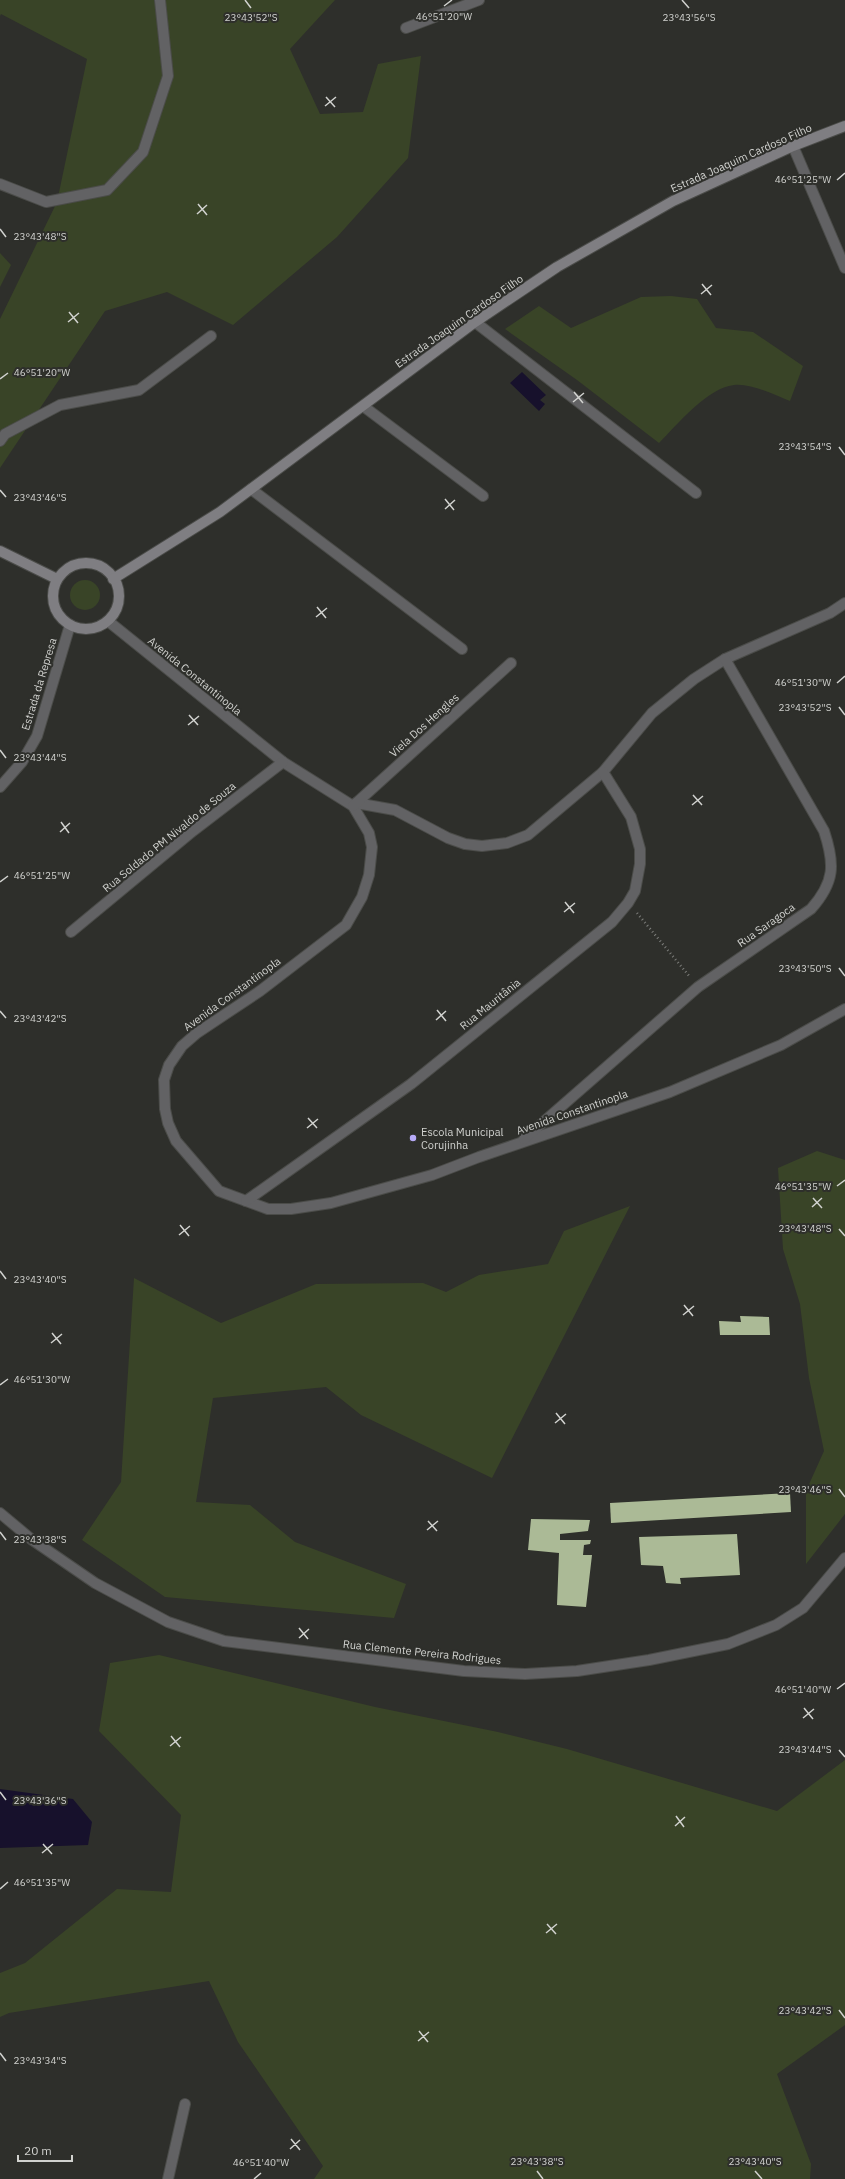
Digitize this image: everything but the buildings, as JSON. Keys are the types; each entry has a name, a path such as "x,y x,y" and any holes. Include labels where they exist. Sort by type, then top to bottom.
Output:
{"street":[{"path":"0,184 46,202 107,190 143,152 168,76 160,0"},
{"path":"406,28 479,0"},
{"name":"Estrada Joaquim Cardoso Filho","path":"113,579 220,512 475,322 557,267 673,201 793,146 845,126"},
{"path":"793,146 845,268"},
{"path":"475,322 696,493"},
{"path":"0,441 5,434 60,405 139,390 211,336"},
{"path":"363,406 483,496"},
{"path":"251,489 462,649"},
{"path":"0,551 57,579"},
{"path":"88,563 104,568 113,579 118,585 120,595 115,614 108,621 92,629 83,629 70,625 60,616 55,607 53,593 57,579 71,566 88,563"},
{"path":"354,804 395,810 448,838 482,846 507,843 528,835 603,772 641,725 657,708 694,679 725,659 830,613 845,603"},
{"name":"Avenida Constantinopla","path":"108,621 283,762 354,804 369,833 372,847 369,875 355,912 346,925 260,991 197,1033 182,1046 169,1065 164,1080 164,1108 176,1141 219,1191 268,1209 291,1209 331,1203 432,1175 519,1143 670,1092 781,1044 845,1009"},
{"name":"Estrada da Represa","path":"0,787 22,762 37,736 70,625"},
{"name":"Rua Saragoca","path":"519,1143 698,986 811,908 821,897 828,884 832,868 831,852 824,831 725,659"},
{"name":"Viela Dos Hengles","path":"354,804 511,663"},
{"name":"Rua Soldado PM Nivaldo de Souza","path":"71,932 193,831 283,762"},
{"name":"Rua Mauritânia","path":"246,1201 411,1084 612,922 628,903 638,879 640,849 631,817 603,772"},
{"name":"Rua Clemente Pereira Rodrigues","path":"0,1513 31,1539 95,1583 168,1622 224,1641 464,1671 525,1674 577,1671 649,1660 728,1644 776,1625 803,1608 845,1558"},
{"path":"168,2179 185,2104"}],"path":[{"path":"628,903 698,986"}],"green space":[{"path":"0,0 335,0 290,49 320,114 363,112 378,64 421,56 408,158 337,237 233,325 167,292 105,311 0,468 0,319 57,202 87,59 1,14 0,16"},
{"path":"0,253 11,265 0,287"},
{"path":"671,296 697,299 716,328 753,332 803,366 790,401 763,390 748,386 734,385 724,388 703,400 659,443 577,380 505,329 539,306 571,328 641,297"},
{"path":"85,580 91,581 99,589 99,601 91,609 85,610 79,609 71,601 70,595 71,589 79,581"},
{"path":"817,1151 845,1160 845,1514 806,1564 806,1491 824,1451 809,1378 800,1304 783,1249 778,1168"},
{"path":"630,1206 492,1478 361,1415 326,1387 213,1398 196,1502 250,1505 295,1542 406,1584 394,1618 165,1597 82,1540 121,1482 134,1278 221,1323 316,1284 423,1283 446,1292 479,1275 548,1264 564,1231"},
{"path":"159,1655 375,1707 498,1732 567,1749 777,1811 845,1760 845,2025 777,2074 811,2164 810,2179 314,2179 323,2166 238,2042 209,1981 9,2013 0,2017 0,1973 25,1963 117,1889 171,1892 181,1815 99,1731 110,1663"}],"shaded area":[{"path":"522,372 546,395 540,400 545,404 539,411 510,383"},
{"path":"0,1789 73,1799 92,1822 88,1845 0,1848"}],"place":[{"name":"Escola Municipal Corujinha","path":"413,1138"}]}
